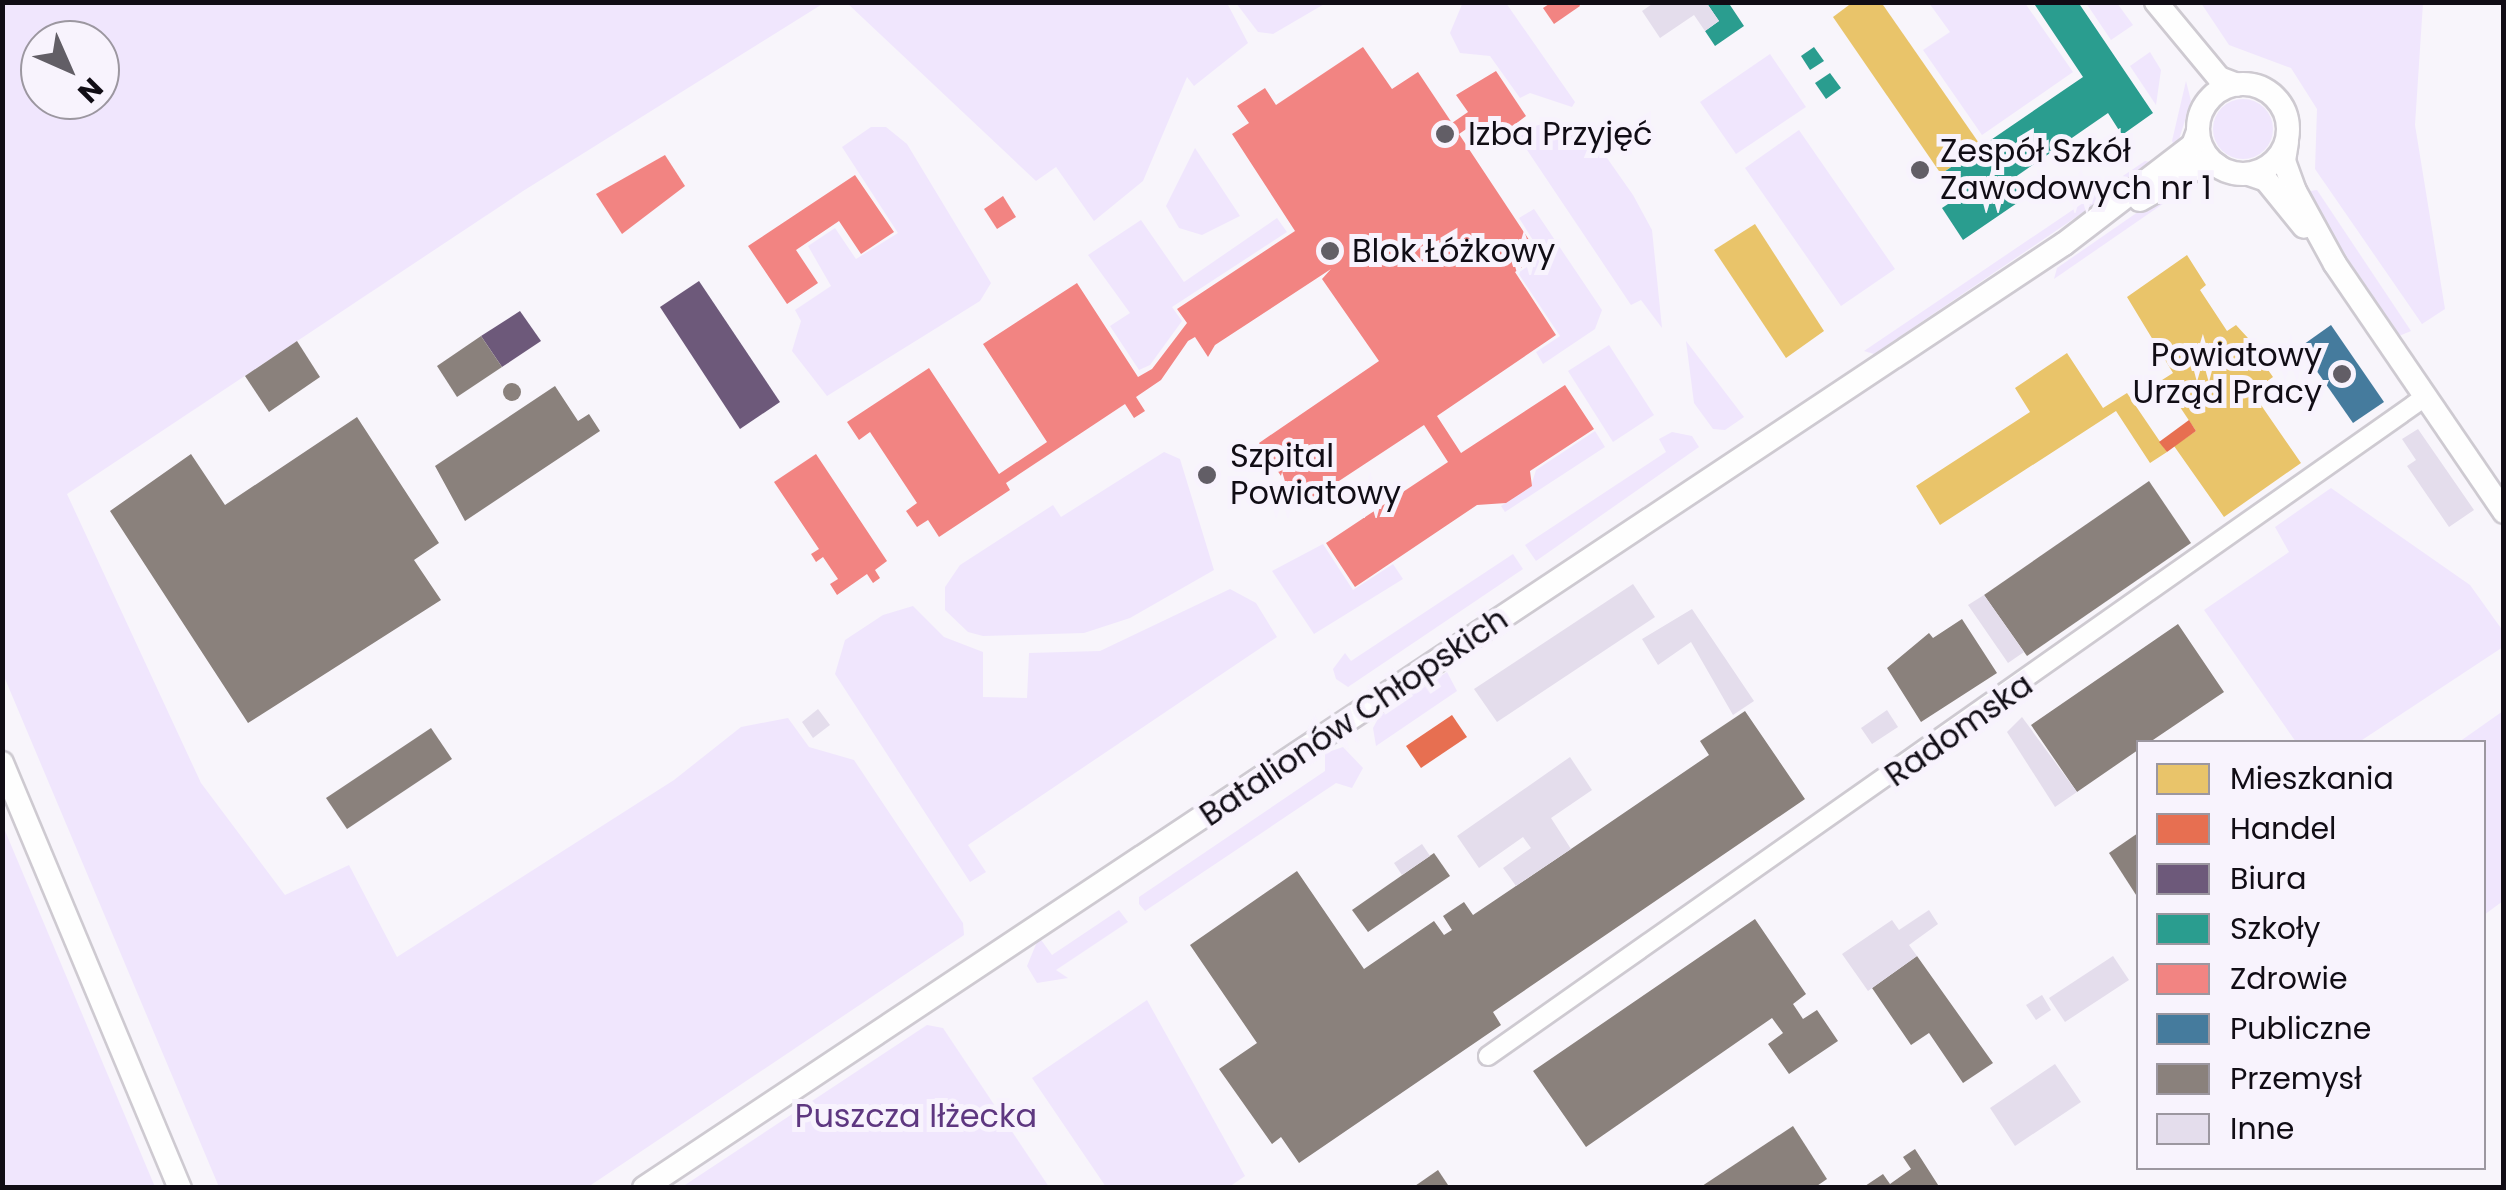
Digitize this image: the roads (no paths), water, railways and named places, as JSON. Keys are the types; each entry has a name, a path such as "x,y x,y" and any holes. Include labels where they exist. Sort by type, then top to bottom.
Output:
{"street":[{"path":"2163,12 2219,78 2262,88 2278,101 2287,116 2284,161 2295,191 2335,264"},
{"path":"2163,12 2203,86 2204,107 2198,131 2217,166 2266,180 2335,264 2504,512"},
{"path":"2204,107 2237,84"},
{"name":"Batalionów Chłopskich","path":"2064,244 2193,145 2198,131"},
{"path":"2249,174 2273,163 2287,142"},
{"name":"Batalionów Chłopskich","path":"644,1188 2064,244 2200,166 2217,166"},
{"name":"Radomska","path":"1488,1056 2425,396"},
{"path":"2,762 180,1188"}],"place":[{"name":"Izba Przyjęć","path":"1445,134"},
{"name":"Zespół Szkół Zawodowych nr 1","path":"1920,170"},
{"name":"Blok Łóżkowy","path":"1330,251"},
{"name":"Powiatowy Urząd Pracy","path":"2342,374"},
{"name":"Szpital Powiatowy","path":"1207,475"}],"park label":[{"name":"Puszcza Iłżecka","path":"916,1116"}]}
